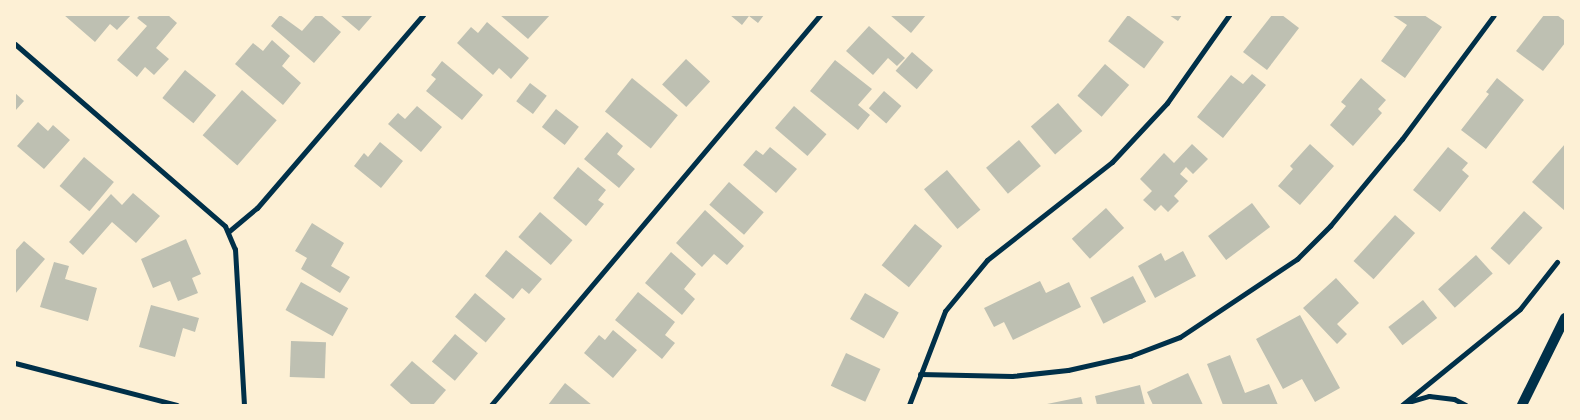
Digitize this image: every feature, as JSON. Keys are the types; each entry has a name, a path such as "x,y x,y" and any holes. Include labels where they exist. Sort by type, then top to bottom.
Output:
{"main road":[{"path":"1522,405 1565,318"}],"street":[{"path":"228,232 257,208 423,15"},
{"path":"491,405 820,15"},
{"path":"909,405 945,312 987,260 1112,162 1167,104 1229,15"},
{"path":"920,374 1012,376 1068,370 1130,356 1180,337 1297,259 1330,226 1402,139 1494,15"},
{"path":"15,44 226,226 235,249 244,405"},
{"path":"1404,404 1520,309 1558,262"},
{"path":"15,363 177,405"},
{"path":"1404,404 1429,396 1454,399 1466,405"}],"building":[{"path":"64,15 131,15 117,30 110,24 95,42"},
{"path":"140,15 168,15 177,23 156,48 169,59 154,75 145,67 137,77 117,60 147,26 137,18"},
{"path":"280,15 302,31 316,15 321,15 341,32 314,63 271,26"},
{"path":"340,15 371,15 372,16 359,31"},
{"path":"500,15 550,15 528,39"},
{"path":"730,15 764,15 758,23 749,16 742,25"},
{"path":"890,15 926,15 911,33"},
{"path":"1128,15 1164,42 1144,68 1108,41"},
{"path":"1169,15 1182,15 1178,21"},
{"path":"1272,15 1282,15 1299,28 1267,70 1243,52"},
{"path":"1392,15 1424,15 1442,27 1405,78 1381,61 1407,25"},
{"path":"1544,15 1557,15 1565,21 1565,43 1543,71 1516,51"},
{"path":"487,22 529,58 511,79 499,68 493,75 457,43 471,27 478,33"},
{"path":"869,26 905,58 897,66 888,58 873,75 846,51"},
{"path":"272,40 290,56 282,66 301,83 283,105 235,64 253,43 263,51"},
{"path":"912,52 933,70 917,89 896,71"},
{"path":"686,59 710,82 686,107 662,85"},
{"path":"835,60 872,89 858,105 870,115 858,130 810,91"},
{"path":"442,61 483,95 462,120 426,91 436,79 431,75"},
{"path":"1105,64 1129,85 1102,117 1077,96"},
{"path":"185,70 216,95 193,123 162,98"},
{"path":"1252,74 1266,85 1223,138 1197,117 1231,75 1243,84"},
{"path":"632,78 678,115 651,149 605,111"},
{"path":"1361,78 1386,100 1378,109 1382,113 1353,146 1330,125 1346,106 1341,102"},
{"path":"1497,78 1524,100 1486,149 1461,130 1489,94 1486,92"},
{"path":"530,83 547,96 533,114 516,101"},
{"path":"242,90 277,120 237,165 203,135"},
{"path":"884,91 901,106 886,123 869,108"},
{"path":"15,93 24,101 15,111"},
{"path":"1058,103 1082,131 1055,155 1031,127"},
{"path":"417,106 442,127 421,152 388,124 398,113 405,119"},
{"path":"794,106 826,134 807,156 775,128"},
{"path":"556,109 579,127 565,145 542,127"},
{"path":"38,122 48,131 53,125 70,140 44,169 17,146"},
{"path":"607,132 623,146 617,154 635,169 619,188 584,159"},
{"path":"1019,140 1041,166 1008,194 986,168"},
{"path":"380,142 403,161 381,188 354,166 364,153 368,157"},
{"path":"1192,144 1208,159 1193,174 1186,167 1180,174 1188,181 1174,196 1179,201 1168,212 1161,205 1155,211 1143,200 1152,191 1140,179 1164,153 1174,163"},
{"path":"1310,144 1334,166 1300,205 1278,186 1293,169 1290,166"},
{"path":"1565,144 1565,211 1532,182"},
{"path":"770,147 797,169 776,193 743,165 756,150 763,155"},
{"path":"1448,147 1468,163 1462,170 1469,176 1440,212 1413,190"},
{"path":"84,157 114,182 89,211 60,186"},
{"path":"578,167 606,190 598,200 604,204 586,226 553,198"},
{"path":"947,170 980,210 957,229 924,189"},
{"path":"729,182 764,212 744,235 709,205"},
{"path":"133,193 160,216 136,243 112,222 83,255 69,242 111,194 122,205"},
{"path":"1252,203 1270,227 1226,260 1208,236"},
{"path":"1106,208 1124,228 1090,259 1072,239"},
{"path":"705,210 744,246 727,265 714,254 702,267 676,243"},
{"path":"1524,211 1543,228 1509,265 1491,248"},
{"path":"540,212 572,240 551,265 518,237"},
{"path":"1395,215 1415,233 1374,279 1354,261"},
{"path":"312,223 344,243 331,266 350,277 340,293 301,269 307,258 295,251"},
{"path":"915,224 942,246 909,287 882,265"},
{"path":"186,239 201,274 192,278 198,293 178,301 170,281 153,288 141,259"},
{"path":"24,241 45,259 15,294 15,251"},
{"path":"506,250 542,279 529,294 522,288 513,299 485,276"},
{"path":"1183,251 1196,276 1155,298 1138,266 1161,253 1165,261"},
{"path":"671,252 696,274 684,289 695,299 682,315 645,283"},
{"path":"1476,255 1493,274 1455,308 1438,289"},
{"path":"54,262 69,266 65,279 97,288 88,321 40,307"},
{"path":"1133,276 1146,302 1103,324 1090,298"},
{"path":"1336,278 1359,303 1337,324 1347,334 1337,344 1303,308"},
{"path":"1040,281 1046,293 1069,282 1081,307 1013,340 1004,322 994,327 984,308"},
{"path":"301,282 348,308 333,336 285,310"},
{"path":"638,292 675,322 665,335 675,343 662,359 615,320"},
{"path":"475,293 506,319 486,342 455,317"},
{"path":"865,293 899,313 884,338 850,319"},
{"path":"1423,300 1437,318 1402,345 1388,327"},
{"path":"151,305 199,318 195,332 183,328 175,357 139,347"},
{"path":"1300,315 1340,388 1315,402 1302,379 1283,389 1256,339"},
{"path":"613,330 637,350 613,378 584,353 599,335 605,340"},
{"path":"455,334 478,353 455,381 432,362"},
{"path":"291,341 326,342 325,378 290,377"},
{"path":"846,353 880,369 865,402 831,386"},
{"path":"1230,355 1245,393 1269,384 1278,405 1223,405 1207,364"},
{"path":"412,361 446,390 433,405 412,405 390,385"},
{"path":"1188,373 1203,405 1153,405 1147,392"},
{"path":"565,383 592,405 548,405"},
{"path":"1140,385 1145,405 1097,405 1095,396"},
{"path":"1081,397 1083,405 1047,405 1047,404"}]}
